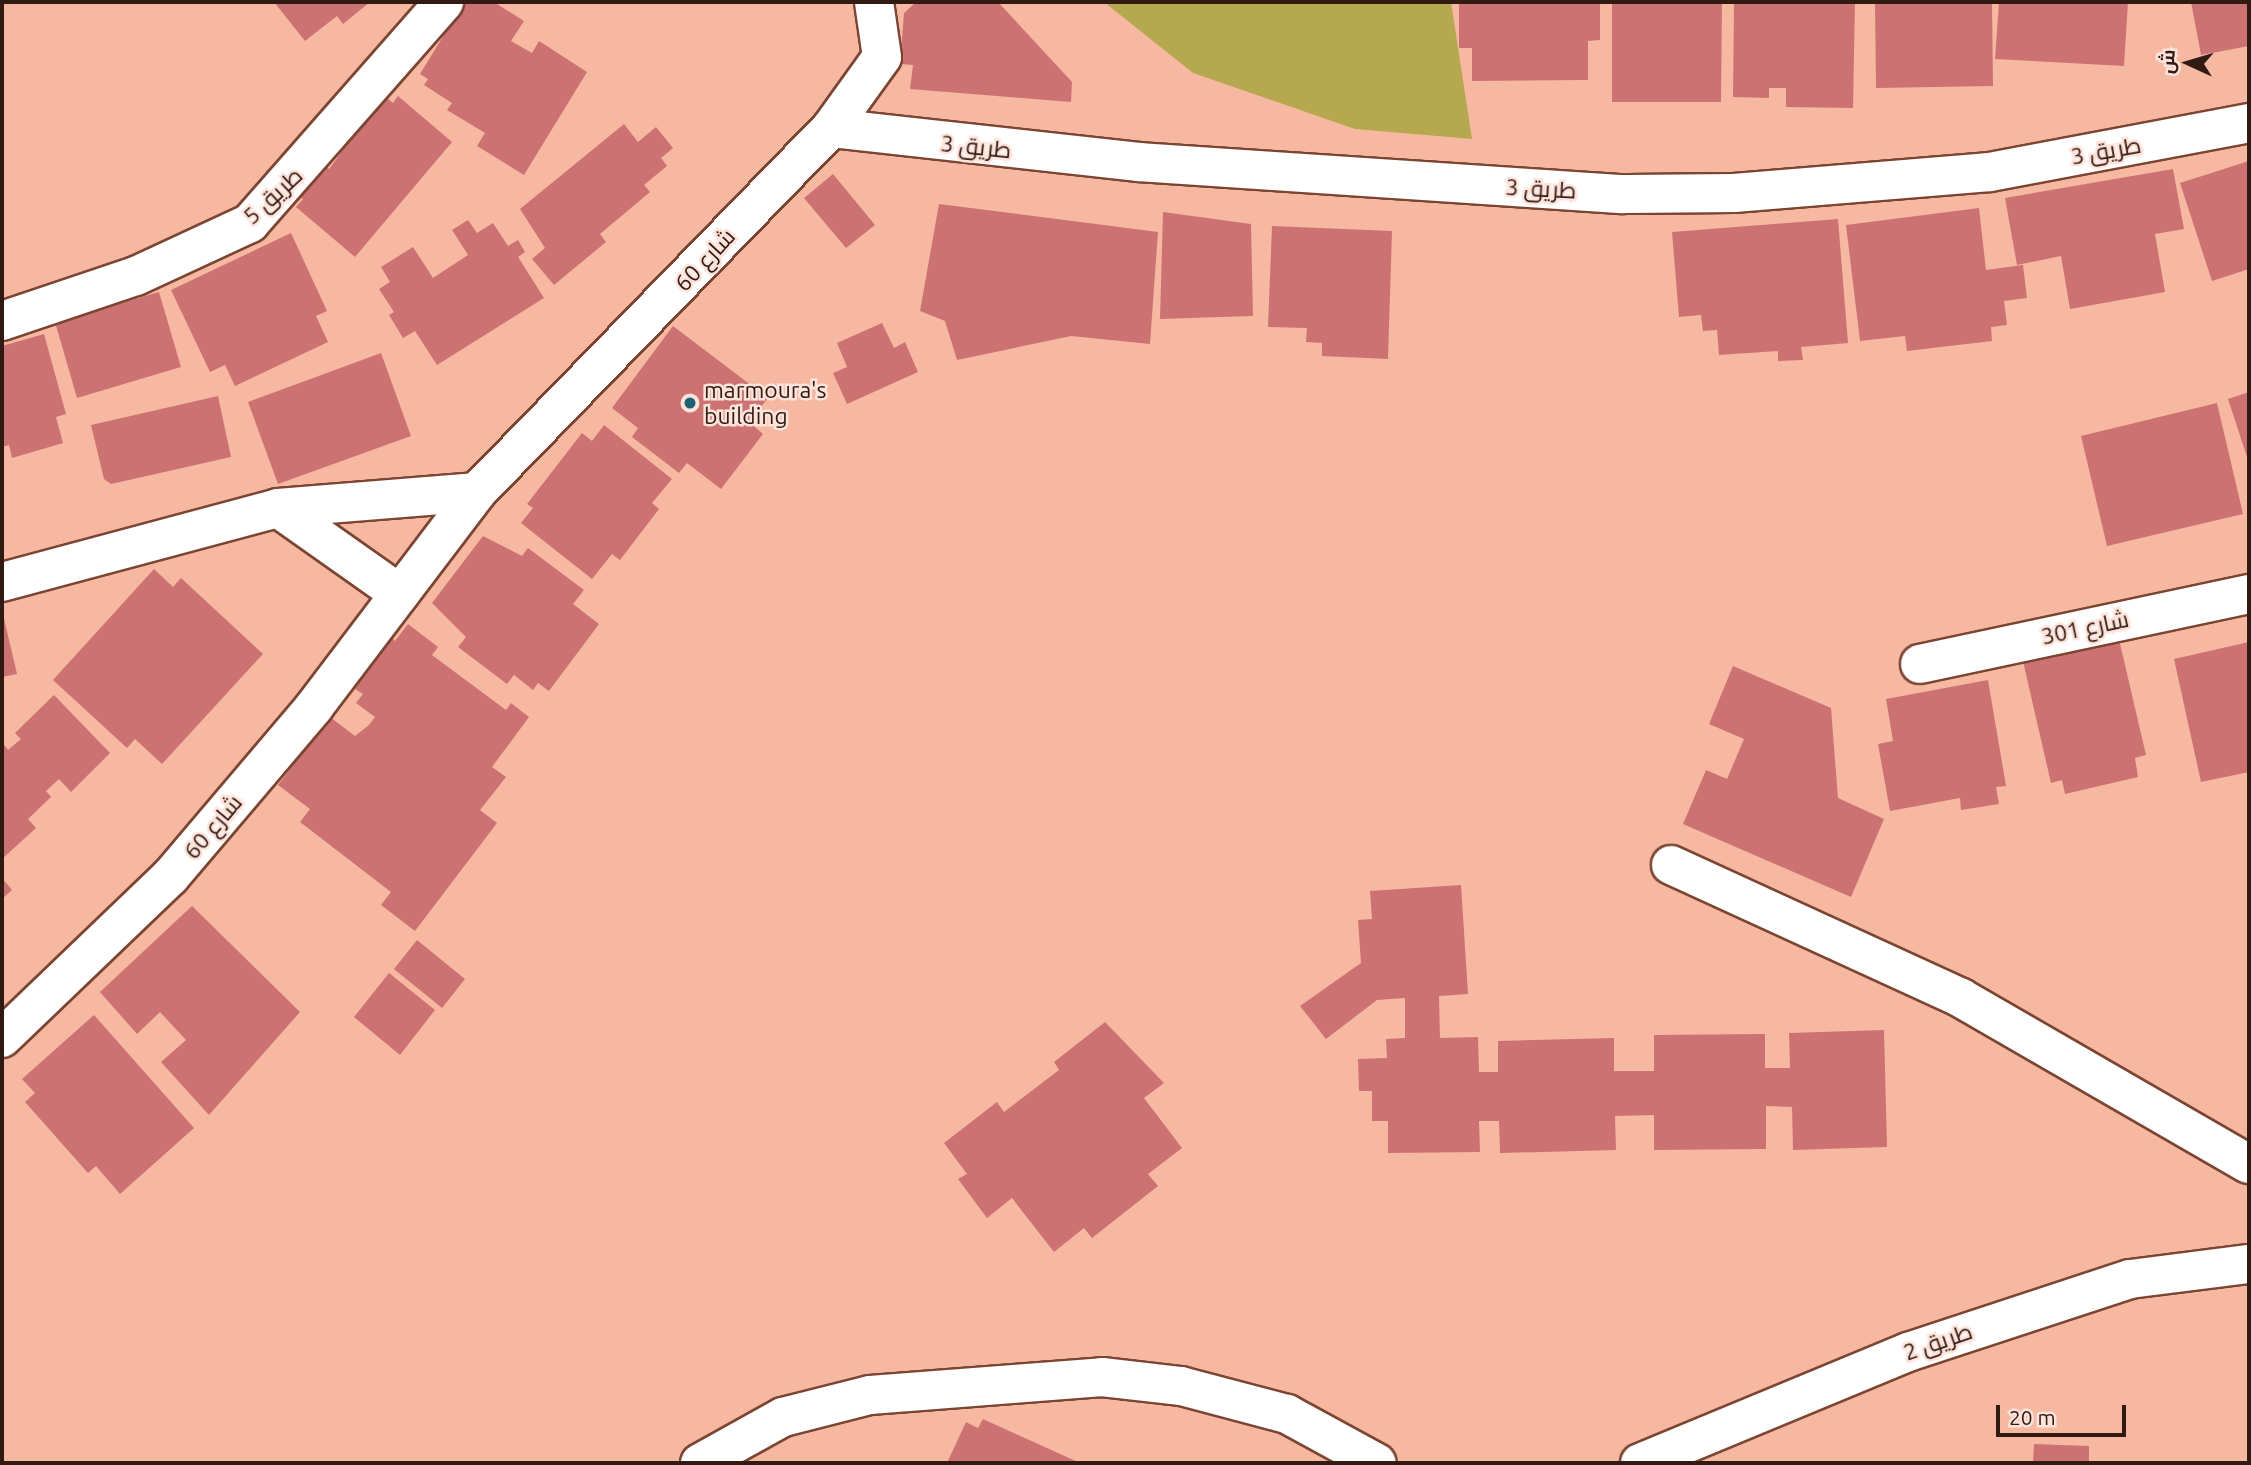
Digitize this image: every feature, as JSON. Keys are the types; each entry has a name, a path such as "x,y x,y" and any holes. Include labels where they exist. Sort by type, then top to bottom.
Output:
{"street":[{"name":"طريق 5","path":"2,321 136,276 250,223 444,2"},
{"name":"شارع 60","path":"2,1038 170,877 400,594 477,492 831,128 882,57 874,2"},
{"name":"طريق 3","path":"831,128 1125,161 1637,194 1734,193 1990,172 2249,123"},
{"path":"2,582 278,508 477,492"},
{"path":"278,508 400,594"},
{"name":"شارع 301","path":"1920,664 2249,594"},
{"path":"1671,865 1961,998 2249,1164"},
{"name":"طريق 2","path":"1640,1463 1908,1352 2117,1283 2249,1264"},
{"path":"699,1463 783,1417 870,1395 1102,1377 1181,1386 1287,1414 1377,1463"}],"shaded area":[{"path":"1104,2 1451,2 1472,139 1355,129 1193,73"}],"building":[{"path":"274,2 370,2 343,24 337,16 305,41"},
{"path":"464,2 494,2 524,21 511,41 532,53 539,41 587,72 524,175 477,146 485,133 447,110 452,103 424,85 428,79 420,74"},
{"path":"916,2 998,2 1072,82 1071,102 910,89 913,65 900,64 904,13"},
{"path":"1459,2 1600,2 1600,40 1588,41 1588,80 1472,81 1472,48 1459,48"},
{"path":"1612,2 1722,2 1721,102 1612,102"},
{"path":"1734,2 1855,2 1853,108 1786,107 1786,88 1769,88 1769,98 1733,97"},
{"path":"1875,2 1992,2 1993,86 1876,88"},
{"path":"1999,2 2128,2 2124,66 1995,59"},
{"path":"2191,2 2249,2 2249,46 2201,55"},
{"path":"383,95 393,103 398,96 452,142 355,257 296,207 303,199 295,192 321,162 329,169"},
{"path":"624,124 638,142 656,127 673,148 661,158 667,166 644,185 650,192 600,234 606,242 554,285 532,259 545,248 520,209"},
{"path":"2249,161 2249,269 2212,281 2180,183"},
{"path":"2173,169 2184,229 2155,234 2165,292 2070,309 2061,256 2017,265 2005,198"},
{"path":"833,174 875,225 846,248 804,198"},
{"path":"939,204 1158,232 1150,344 1071,336 957,360 945,321 920,311"},
{"path":"1979,208 1986,270 2023,265 2027,298 2004,301 2007,325 1991,327 1992,341 1907,351 1905,336 1860,341 1846,225"},
{"path":"1163,212 1251,224 1253,316 1160,319"},
{"path":"1838,219 1848,343 1801,347 1803,360 1778,361 1778,351 1719,355 1717,330 1703,331 1701,315 1679,317 1672,232"},
{"path":"468,220 477,233 493,223 508,246 518,240 525,252 518,257 544,298 437,365 415,331 403,338 389,315 394,312 379,289 390,282 381,267 413,247 433,278 468,255 452,230"},
{"path":"1272,226 1392,231 1388,359 1322,356 1322,343 1306,342 1307,328 1268,327"},
{"path":"291,233 327,311 316,316 328,342 235,386 225,365 210,372 171,290"},
{"path":"159,292 181,367 77,398 55,322"},
{"path":"882,323 894,348 905,342 918,372 847,404 833,373 847,367 837,343"},
{"name":"marmoura's building","path":"673,326 768,398 749,422 763,434 721,489 687,463 679,473 632,437 638,428 612,408"},
{"path":"44,334 66,414 56,417 63,443 12,458 9,445 2,447 2,346"},
{"path":"381,353 411,436 278,484 248,402"},
{"path":"2249,392 2249,463 2228,399"},
{"path":"218,396 231,457 111,484 104,479 91,425"},
{"path":"2217,403 2243,514 2107,546 2081,436"},
{"path":"604,425 672,479 652,503 659,509 620,560 612,554 592,579 521,523 533,508 527,504 582,433 592,441"},
{"path":"483,536 522,556 528,548 584,590 573,604 599,624 549,691 538,683 533,690 514,675 507,684 458,647 466,637 432,603"},
{"path":"154,569 173,587 181,578 263,654 162,764 135,739 127,748 53,680"},
{"path":"2,610 17,674 2,677"},
{"path":"408,624 438,647 432,655 506,710 511,703 529,717 492,767 506,777 480,810 497,823 415,931 381,905 391,892 300,822 310,809 278,785 330,717 355,736 369,725 375,717 356,703 363,694 355,689 367,672 362,665 386,633 395,641"},
{"path":"2118,635 2146,755 2135,758 2138,777 2065,794 2062,780 2051,783 2022,657"},
{"path":"2249,642 2249,772 2201,782 2174,659"},
{"path":"1733,666 1831,708 1838,798 1884,819 1851,897 1683,824 1706,770 1727,779 1744,739 1709,724"},
{"path":"1988,680 2006,786 1996,787 1999,804 1961,810 1960,798 1890,811 1878,744 1893,741 1886,699"},
{"path":"54,695 110,753 71,792 59,779 46,791 51,797 28,819 36,828 2,859 2,742 8,750 21,739 15,733"},
{"path":"2,878 12,890 2,899"},
{"path":"1461,885 1468,994 1439,996 1440,1038 1478,1037 1479,1072 1498,1072 1498,1041 1614,1038 1614,1071 1654,1071 1654,1035 1765,1034 1765,1068 1790,1068 1789,1033 1884,1030 1887,1147 1793,1150 1792,1107 1766,1106 1766,1149 1654,1150 1654,1115 1615,1116 1616,1150 1500,1153 1499,1121 1479,1121 1480,1152 1388,1153 1388,1121 1372,1121 1372,1091 1359,1091 1358,1059 1387,1058 1386,1039 1405,1038 1405,998 1377,1000 1326,1039 1300,1006 1361,963 1358,920 1372,919 1370,891"},
{"path":"192,906 300,1012 209,1115 161,1062 186,1040 160,1012 137,1034 100,992"},
{"path":"417,940 465,979 442,1008 394,969"},
{"path":"389,973 435,1010 400,1055 354,1017"},
{"path":"94,1015 194,1128 120,1194 96,1166 88,1173 25,1102 35,1093 22,1079"},
{"path":"1105,1022 1164,1083 1144,1098 1182,1148 1148,1174 1158,1186 1092,1238 1084,1228 1054,1252 1012,1198 987,1218 958,1179 967,1174 944,1143 997,1102 1004,1112 1059,1070 1054,1062"},
{"path":"983,1419 1080,1463 947,1463 966,1422 978,1428"},
{"path":"2034,1444 2089,1446 2089,1463 2033,1463"}],"place":[{"name":"marmoura's building","path":"690,403"}]}
